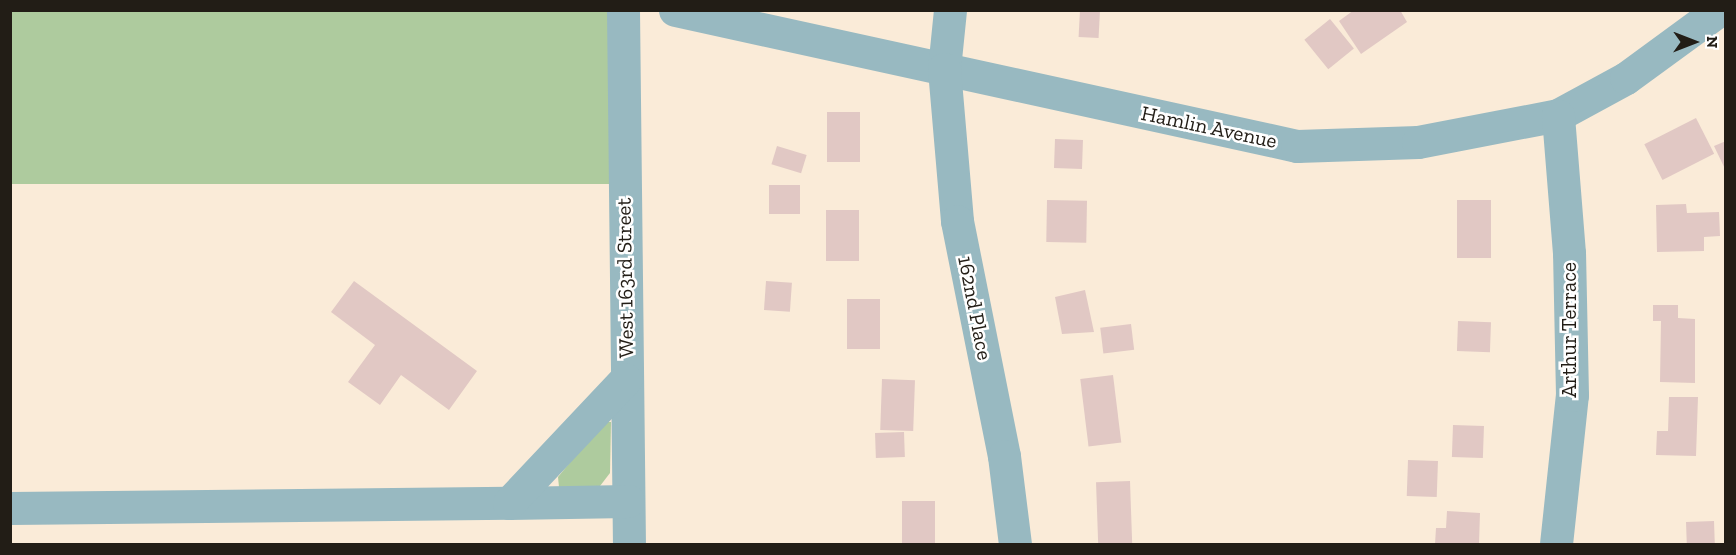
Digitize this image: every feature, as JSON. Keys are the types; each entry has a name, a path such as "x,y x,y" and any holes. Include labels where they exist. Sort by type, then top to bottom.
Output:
{"street":[{"name":"West 163rd Street","path":"623,10 629,544"},
{"name":"Hamlin Avenue","path":"675,10 1297,147 1418,142 1558,115 1626,78 1719,10"},
{"name":"162nd Place","path":"950,10 944,69 957,221 1004,456 1015,544"},
{"name":"Arthur Terrace","path":"1556,544 1572,395 1569,253 1558,115"},
{"path":"509,503 626,379"},
{"path":"10,508 628,501"}],"green space":[{"path":"10,11 612,11 612,184 10,184"},
{"path":"603,422 611,422 610,473 600,486 559,487 558,477"}],"building":[{"path":"1080,10 1100,11 1099,38 1079,37"},
{"path":"1354,10 1400,10 1407,22 1361,54 1339,21"},
{"path":"1330,19 1354,49 1328,69 1304,40"},
{"path":"827,112 860,112 860,162 827,162"},
{"path":"1696,118 1714,154 1662,180 1644,144"},
{"path":"1055,139 1083,140 1082,169 1054,168"},
{"path":"1726,141 1726,171 1714,146"},
{"path":"777,146 807,155 801,173 771,164"},
{"path":"769,185 800,185 800,214 769,214"},
{"path":"1047,200 1087,201 1086,243 1046,242"},
{"path":"1457,200 1491,200 1491,258 1457,258"},
{"path":"1686,204 1687,213 1719,212 1720,236 1704,237 1704,251 1657,252 1656,205"},
{"path":"826,210 859,210 859,261 826,261"},
{"path":"354,281 477,371 449,410 401,375 380,405 348,382 375,345 331,312"},
{"path":"766,281 792,283 790,312 764,310"},
{"path":"1085,290 1094,332 1062,334 1055,297"},
{"path":"847,299 880,299 880,349 847,349"},
{"path":"1653,305 1678,305 1678,318 1695,319 1695,383 1660,382 1661,321 1653,321"},
{"path":"1458,321 1491,322 1490,352 1457,351"},
{"path":"1131,324 1134,350 1103,354 1100,328"},
{"path":"1113,375 1121,442 1089,447 1080,379"},
{"path":"882,379 915,380 913,431 880,430"},
{"path":"1669,397 1698,397 1696,456 1656,455 1657,431 1668,431"},
{"path":"1453,425 1484,426 1483,458 1452,457"},
{"path":"904,432 905,457 876,458 875,433"},
{"path":"1408,460 1438,461 1437,497 1407,496"},
{"path":"1130,481 1132,544 1098,544 1096,482"},
{"path":"902,501 935,501 935,544 902,544"},
{"path":"1447,511 1480,513 1479,544 1435,544 1436,528 1446,528"},
{"path":"1714,521 1715,544 1687,544 1686,522"}]}
